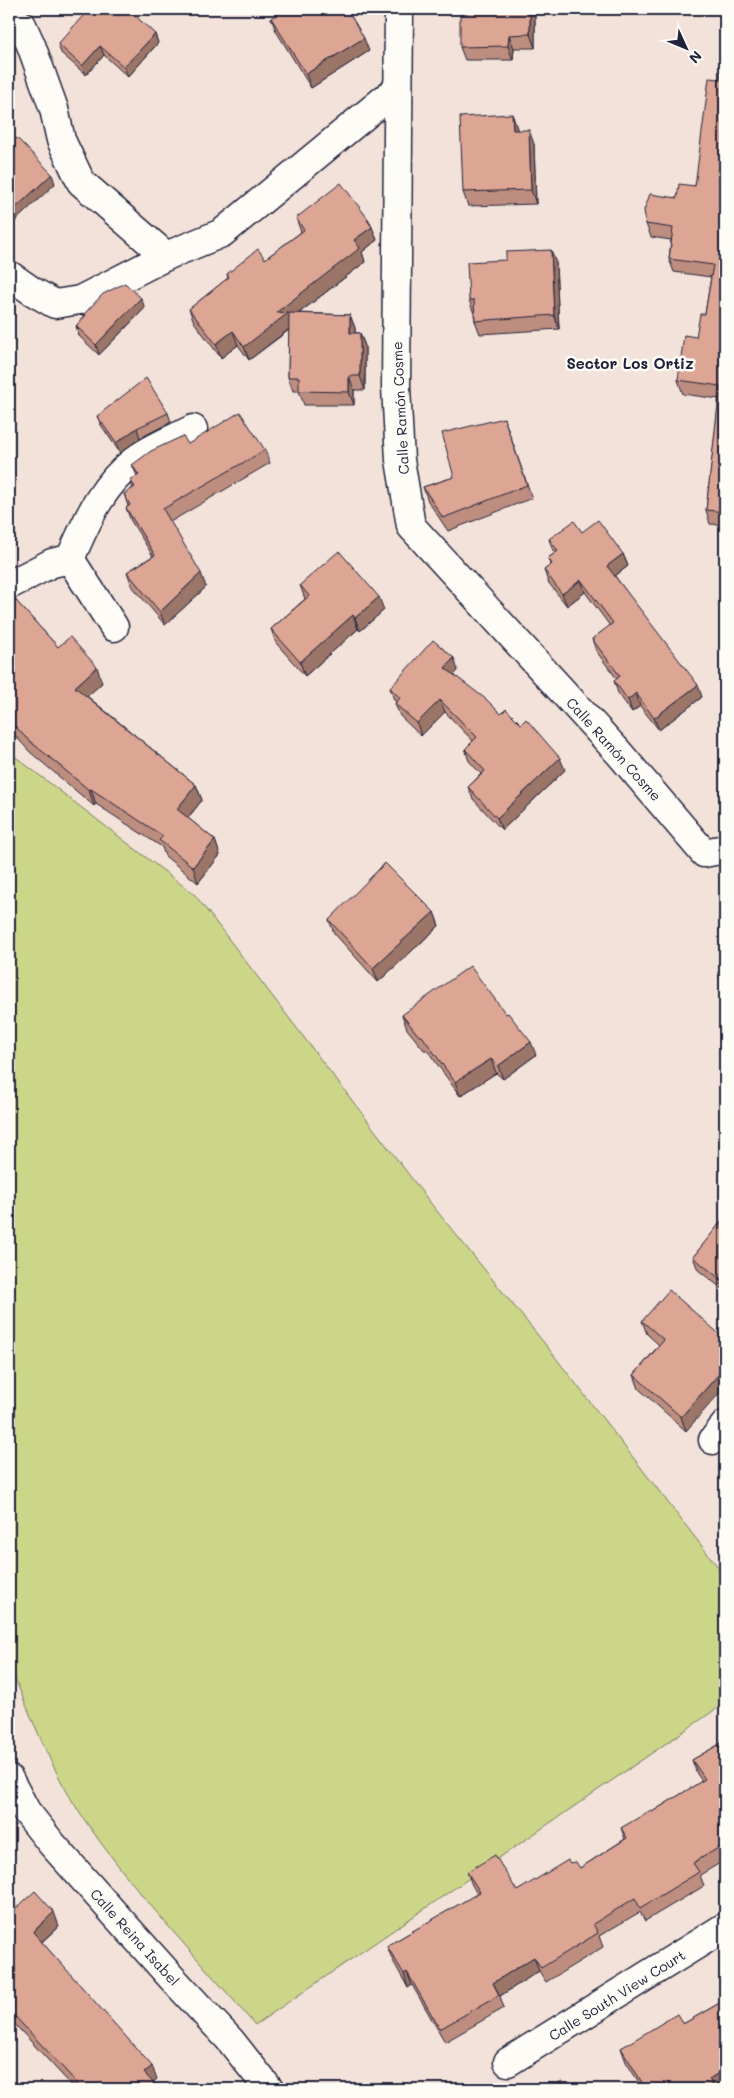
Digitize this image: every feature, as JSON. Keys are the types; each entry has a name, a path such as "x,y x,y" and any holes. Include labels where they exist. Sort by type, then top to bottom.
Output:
{"street":[{"name":"Calle Ramón Cosme","path":"399,9 396,387 400,460 411,526 619,752 704,853 725,849"},
{"path":"21,25 31,45 54,109 62,140 81,182 166,256"},
{"path":"9,274 32,291 55,304 80,300 166,256 222,233 398,88"},
{"path":"70,559 92,510 104,490 135,460 193,428"},
{"path":"9,585 52,563 70,559"},
{"path":"70,559 114,627"},
{"name":"Calle Reina Isabel","path":"9,1779 26,1811 52,1844 230,2040 269,2089"},
{"name":"Calle South View Court","path":"508,2062 725,1928"}],"green space":[{"path":"9,750 195,895 432,1205 545,1344 725,1576 725,1703 255,2025 121,1870 81,1815 50,1760 9,1665"}],"building":[{"path":"89,9 128,9 155,34 124,67 100,46 82,66 58,44"},
{"path":"285,9 347,9 364,38 306,74 271,18"},
{"path":"460,9 530,9 530,34 509,35 508,46 460,47"},
{"path":"725,40 725,512 706,510 720,386 678,380 684,335 696,337 700,314 705,314 713,265 669,259 673,228 646,224 644,210 650,194 677,198 679,184 695,186 709,78 720,79"},
{"path":"512,114 513,130 529,130 531,190 463,192 460,117"},
{"path":"17,138 52,174 9,214 9,146"},
{"path":"341,183 369,220 367,220 372,227 354,240 360,248 277,312 288,313 244,347 233,331 216,344 189,309 229,277 227,274 258,249 265,259 304,230 296,218"},
{"path":"551,250 554,315 475,321 474,300 469,300 467,262 506,260 506,252"},
{"path":"125,283 141,298 96,345 76,326 86,315 84,314 103,294"},
{"path":"289,313 350,315 350,333 360,333 360,376 349,376 349,392 299,391 299,377 288,377"},
{"path":"146,378 168,413 137,428 116,443 97,416"},
{"path":"240,412 265,450 163,509 201,573 160,612 127,572 155,555 126,508 130,505 124,494 135,487 130,480 139,475 132,465 151,451 183,436 188,444"},
{"path":"504,418 527,485 443,518 423,487 454,477 442,433"},
{"path":"598,520 623,554 607,566 698,685 654,718 636,693 628,700 614,681 620,676 592,639 613,623 581,580 562,594 544,570 552,564 548,558 558,551 549,539 574,521 582,532"},
{"path":"339,551 379,597 355,618 353,615 300,662 271,629 309,596 300,585"},
{"path":"9,593 58,647 70,637 97,667 75,687 196,785 177,809 215,840 193,867 159,840 163,836 91,789 89,790 25,737 9,719"},
{"path":"433,640 454,658 445,668 487,700 501,714 506,709 521,724 526,719 560,758 497,818 468,787 485,771 465,749 477,737 440,700 417,723 395,704 400,698 390,688"},
{"path":"385,863 434,912 373,968 329,920"},
{"path":"470,966 506,1014 508,1013 531,1042 498,1066 491,1059 455,1082 422,1036 419,1036 402,1015"},
{"path":"725,1218 725,1283 693,1257"},
{"path":"669,1290 725,1339 725,1367 681,1417 634,1375 664,1340 642,1321"},
{"path":"725,1741 725,1844 693,1863 699,1872 640,1908 635,1898 593,1924 598,1933 541,1968 534,1957 493,1983 499,1995 440,2029 407,1972 404,1974 387,1946 480,1892 467,1872 495,1855 517,1891 568,1860 570,1863 576,1862 580,1868 627,1838 621,1828 651,1810 652,1812 705,1779 692,1760"},
{"path":"35,1891 54,1912 33,1932 152,2066 144,2073 159,2089 79,2089 76,2086 78,2084 9,2010 9,1906 13,1911"},
{"path":"725,1986 725,1997 721,1989"},
{"path":"725,2000 725,2069 709,2079 712,2084 704,2089 646,2089 621,2048 677,2014 683,2024"},
{"path":"562,2081 567,2089 548,2089"}],"district":[{"name":"Sector Los Ortiz","path":"630,363"}]}
